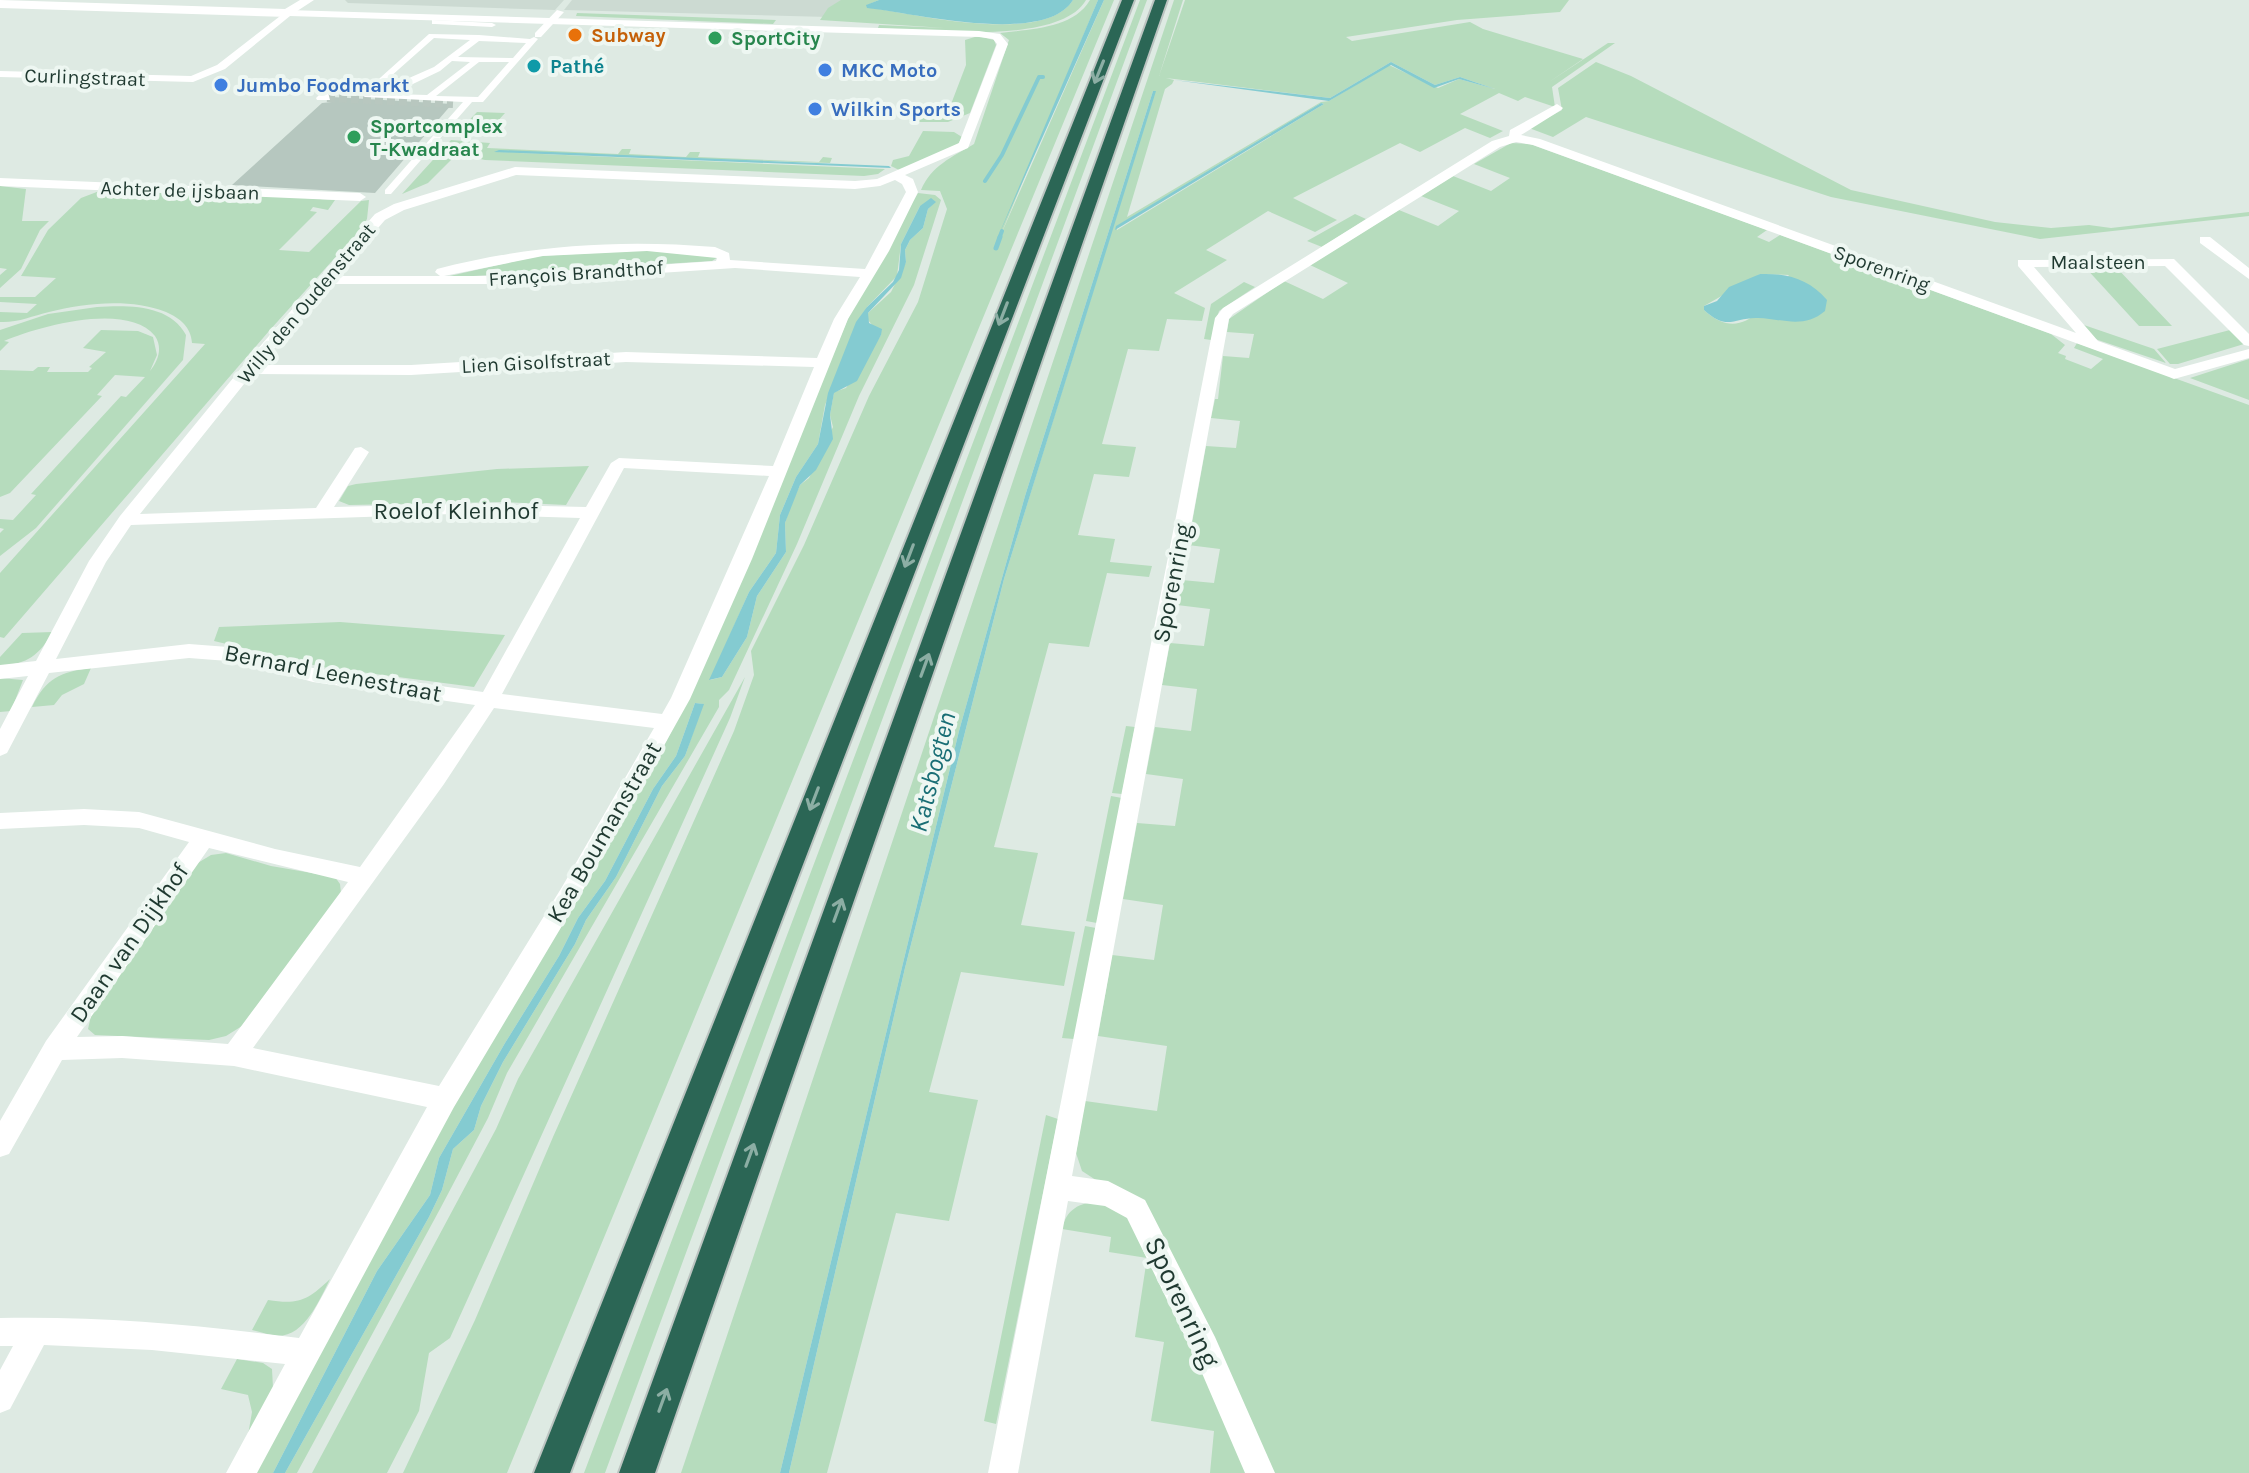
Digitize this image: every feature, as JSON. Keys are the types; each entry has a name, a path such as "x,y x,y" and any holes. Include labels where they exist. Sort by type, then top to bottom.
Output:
{"highway":[{"path":"552,1473 1128,0"},
{"path":"637,1473 1161,0"}],"street":[{"path":"233,0 556,16"},
{"path":"0,4 271,12 295,4"},
{"path":"173,81 210,74 295,4"},
{"path":"173,81 200,72 271,12"},
{"path":"453,104 480,100 556,16"},
{"name":"Willy den Oudenstraat","path":"0,748 98,561 126,520 248,369 375,220 386,213 502,173 525,170 855,185 880,182 956,150 967,140 1003,44 996,36 979,34 607,21 556,16"},
{"path":"385,96 394,88 437,69 492,25 435,22"},
{"path":"468,102 365,95 432,36 535,38"},
{"path":"487,60 500,39"},
{"path":"450,59 515,60"},
{"path":"429,98 442,85 456,80 476,60"},
{"path":"437,69 467,70 493,85"},
{"name":"Curlingstraat","path":"0,74 173,81"},
{"path":"388,192 468,102"},
{"name":"Sporenring","path":"1515,138 1514,133 1557,108"},
{"name":"Sporenring","path":"1003,1473 1224,315 1489,149 1515,138 1536,142 2174,374 2249,353"},
{"name":"Kea Boumanstraat","path":"241,1473 445,1099 570,893 667,722 728,595 841,319 912,192 908,182 895,175"},
{"name":"Achter de ijsbaan","path":"0,182 360,197"},
{"path":"2205,240 2249,275"},
{"name":"François Brandthof","path":"429,282 444,271 539,253 592,248 658,246 715,251 724,256 722,264"},
{"name":"Maalsteen","path":"2093,345 2023,263 2169,262 2249,342"},
{"name":"François Brandthof","path":"324,280 429,282 722,264 869,273"},
{"name":"Lien Gisolfstraat","path":"248,369 411,370 626,357 823,363"},
{"name":"Roelof Kleinhof","path":"321,514 361,452"},
{"path":"234,1055 365,877 488,701 619,463 779,471"},
{"name":"Roelof Kleinhof","path":"126,520 500,509 591,513"},
{"name":"Bernard Leenestraat","path":"0,672 176,652 218,651 313,675 488,701 667,722"},
{"name":"Daan van Dijkhof","path":"0,821 111,817 139,820 275,858 365,877"},
{"name":"Daan van Dijkhof","path":"0,1145 55,1049 204,838"},
{"name":"Daan van Dijkhof","path":"55,1049 122,1047 234,1055 445,1099"},
{"name":"Sporenring","path":"1058,1187 1108,1194 1136,1209 1205,1347 1260,1473"},
{"path":"0,1332 84,1329 178,1335 304,1353"},
{"path":"0,1399 37,1330"}],"shaded area":[{"path":"345,0 564,0 555,10 348,3"},
{"path":"572,0 875,0 828,17 564,10"}],"green space":[{"path":"841,0 879,0 867,7 945,20 1007,24 1035,21 1058,14 1073,0 1086,0 1071,14 1049,24 1021,30 957,32 878,28 879,25 945,28 820,20 828,8"},
{"path":"1090,0 1098,0 999,239 1104,0 1114,0 507,1473 403,1473 475,1320 734,731 754,675 751,651 804,545 869,396 918,302 947,209 940,191 921,190 936,168 974,144 1009,40 1000,33 1062,22 1082,10"},
{"path":"1140,0 1147,0 605,1473 584,1473"},
{"path":"1174,0 1183,0 1159,76 1185,0 1569,0 1560,12 1457,20 1346,37 1352,41 1470,22 1483,29 1583,59 1549,82 1608,43 1615,43 1552,87 1555,107 1525,97 1518,101 1499,93 1460,114 1503,131 1490,138 1465,128 1420,152 1400,143 1293,198 1337,220 1315,232 1268,211 1206,250 1227,260 1174,293 1205,308 1202,321 1167,319 1159,351 1128,349 1102,444 1136,447 1129,477 1094,474 1078,535 1115,539 1110,562 1152,566 1149,577 1107,573 1089,647 1049,643 994,847 1038,853 1021,925 1075,932 1064,986 961,972 929,1092 978,1100 949,1221 896,1213 827,1473 789,1473 905,968 1004,579 1153,91 1025,496 959,731 780,1473 681,1473","holes":["1391,62 1435,85 1460,77 1495,89 1459,79 1438,88 1389,65 1127,217 1165,89 1174,80 1166,78 1330,98","1324,104 1117,230 1117,226"]},
{"path":"577,13 776,20 773,24 576,16"},
{"path":"978,36 994,40 996,45 970,113 948,122 909,122 909,116 940,117 943,112 948,112 966,65 965,40"},
{"path":"1596,62 1631,76 1851,190 1995,222 2051,228 2089,225 2111,228 2249,212 2249,216 2040,239 1831,197 1586,117 1553,137 1529,128 1562,110 1558,88"},
{"path":"477,112 505,113 487,133 459,131"},
{"path":"923,131 954,132 962,137 957,146 899,170 891,166 893,160 909,156"},
{"path":"451,140 490,143 487,148 618,154 622,149 631,149 629,154 686,157 690,152 700,152 698,157 819,162 823,157 832,158 830,163 889,165 495,152 885,169 878,174 864,176 485,160 457,154 428,183 402,194"},
{"path":"1511,143 1530,144 1767,230 1757,237 1769,242 1780,235 2051,334 2065,345 2058,353 2091,369 2103,359 2074,348 2077,343 2249,405 2249,1473 1272,1473 1153,1217 1082,1171 1076,1153 1085,1101 1157,1111 1167,1046 1098,1036 1112,955 1154,960 1163,905 1123,899 1137,823 1175,826 1183,779 1146,774 1155,727 1191,731 1197,689 1162,685 1170,643 1204,646 1210,609 1177,605 1182,580 1214,583 1220,549 1188,545 1206,446 1236,448 1240,421 1211,418 1215,399 1218,399 1223,356 1249,358 1254,334 1227,332 1229,319 1284,281 1323,299 1348,283 1310,265 1399,210 1438,226 1459,211 1421,196 1453,176 1491,191 1510,178 1474,164","holes":["1760,274 1789,275 1763,308 1742,322 1731,324 1718,320 1704,310 1704,306"]},
{"path":"0,186 26,189 22,221 49,221 40,230 21,269 0,288 0,275 7,269 0,268"},
{"path":"102,190 128,191 122,196 126,197 138,193 191,192 335,200 328,210 313,207 310,211 317,212 279,250 309,252 361,201 369,200 367,219 360,230 4,638 0,637 0,573 205,344 192,343 184,324 166,312 123,303 92,304 0,322 0,312 27,313 37,304 0,302 0,297 35,297 56,278 21,276 48,230 81,198"},
{"path":"918,193 935,195 941,200 914,285 859,396 797,544 729,690 719,700 719,707 507,1073 488,1118 297,1473 285,1473 429,1217 442,1190 453,1149 474,1130 481,1106 503,1062 575,944 586,920 616,877 662,786 685,756 703,704 695,703 676,756 653,789 605,881 578,918 559,956 439,1158 430,1195 377,1271 273,1473 255,1473 410,1181 662,750 686,702 855,302","holes":["935,202 928,209 923,228 910,240 905,250 906,262 891,292 868,313 867,319 881,335 846,388 834,392 830,415 833,427 809,478 800,485 790,507 785,523 786,552 757,596 747,637 722,677 710,680 749,592 776,553 780,515 796,477 818,444 825,405 867,307 897,276 901,244 920,206"]},
{"path":"1355,214 1366,219 1322,247 1307,241"},
{"path":"670,249 718,257 712,261 441,278 538,256"},
{"path":"2084,266 2115,266 2172,326 2139,326"},
{"path":"1244,282 1255,287 1219,311 1211,340 1204,339 1211,304"},
{"path":"97,307 134,307 170,317 186,335 183,360 36,528 0,556 0,533 4,529 0,528 0,519 13,520 36,495 31,494 121,396 126,397 145,377 115,375 97,395 102,396 10,493 0,497 0,370 33,371 38,367 50,367 47,372 88,372 92,368 89,367 106,352 83,348 101,330 138,331 153,337 157,355 150,371 157,359 159,350 155,336 142,326 124,320 81,320 38,329 4,341 9,342 0,351 0,330 48,314"},
{"path":"2081,324 2154,349 2166,363 2095,339"},
{"path":"2230,330 2244,344 2178,364 2170,364 2157,349"},
{"path":"2249,359 2249,400 2190,378"},
{"path":"589,466 566,505 504,502 349,505 339,501 348,486 356,484 497,469"},
{"path":"340,622 505,635 474,687 322,667 214,641 219,627"},
{"path":"53,632 32,657 0,666 0,657 22,633"},
{"path":"91,668 84,684 62,695 54,705 32,707 43,689 55,678"},
{"path":"745,677 730,718 450,1338 429,1353 419,1411 387,1473 312,1473 496,1129 518,1079"},
{"path":"0,678 23,680 11,711 0,712"},
{"path":"1126,726 1135,727 1122,794 1112,793"},
{"path":"1111,796 1122,798 1097,923 1086,921"},
{"path":"226,853 271,866 335,877 341,893 242,1026 226,1036 209,1040 95,1035 88,1029 91,1016 196,864 211,855"},
{"path":"1085,926 1096,928 1074,1039 1062,1038"},
{"path":"1046,1115 1058,1119 996,1424 984,1421"},
{"path":"1099,1202 1130,1217 1250,1473 1210,1473 1214,1431 1151,1421 1164,1342 1135,1337 1147,1258 1109,1252 1111,1237 1062,1229 1074,1208"},
{"path":"330,1279 310,1315 296,1330 278,1336 252,1330 268,1300 288,1302 302,1299"},
{"path":"237,1359 263,1363 272,1369 273,1388 248,1435 252,1412 248,1395 221,1389"}],"water":[{"path":"879,0 1073,0 1058,14 1036,21 1008,24 945,20 867,8 866,5"},
{"path":"1098,0 1104,0 997,239"},
{"path":"1391,62 1435,85 1460,77 1495,89 1459,79 1434,88 1391,65 1329,101 1174,80 1330,98"},
{"path":"1153,91 1156,91 1004,579 905,968 789,1473 780,1473 959,731 1025,496"},
{"path":"1324,104 1115,230 1116,226"},
{"path":"494,152 889,166 891,168"},
{"path":"931,198 936,202 928,209 923,228 910,240 905,250 906,262 901,278 868,313 869,323 882,329 881,335 857,381 834,393 830,415 833,439 816,470 800,485 785,523 786,552 757,596 747,637 722,677 709,680 749,592 776,553 780,515 796,477 818,444 828,393 856,322 893,282 899,270 901,244 920,206"},
{"path":"1760,274 1788,276 1805,282 1827,300 1825,311 1817,317 1801,321 1750,318 1725,322 1704,310 1704,306 1717,301 1729,287"},
{"path":"695,703 704,704 685,756 662,786 616,877 586,920 575,944 503,1062 481,1106 474,1130 453,1149 442,1190 429,1217 285,1473 273,1473 377,1271 430,1195 439,1158 559,956 578,918 605,881 653,789 676,756"}],"building":[{"name":"Sportcomplex T-Kwadraat","path":"332,97 452,104 375,193 232,185 322,103 332,102"}],"waterway":[{"path":"985,181 1002,155 1039,77 1043,77"},
{"path":"999,239 1002,231"},
{"path":"996,248 1000,237"}],"tunnel":[{"path":"327,98 453,104"}],"place":[{"name":"Subway","path":"575,35"},
{"name":"SportCity","path":"715,38"},
{"name":"Pathé","path":"534,66"},
{"name":"MKC Moto","path":"825,70"},
{"name":"Jumbo Foodmarkt","path":"221,85"},
{"name":"Wilkin Sports","path":"815,109"},
{"name":"Sportcomplex T-Kwadraat","path":"354,137"}],"water label":[{"name":"Katsbogten","path":"932,772"}]}
